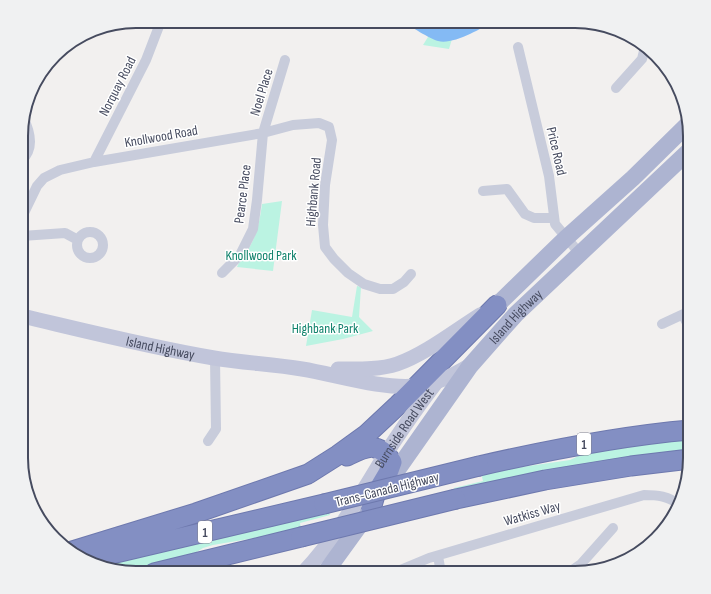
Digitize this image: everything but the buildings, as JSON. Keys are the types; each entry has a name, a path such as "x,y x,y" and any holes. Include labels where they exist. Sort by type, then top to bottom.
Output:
{"highway":[{"path":"308,474 367,434 398,405 415,386 497,305"},
{"name":"Trans-Canada Highway","path":"94,558 479,466 593,442 650,433 683,431"},
{"path":"78,549 196,513 308,474 364,448 378,448 386,454 392,462 388,473 375,494 371,509"},
{"name":"Trans-Canada Highway","path":"183,566 456,499 545,480 631,466 683,460"}],"main road":[{"name":"Island Highway","path":"302,369 356,369 396,364 419,354 497,305 566,238 633,178 683,129"},
{"name":"Island Highway","path":"28,317 136,344 216,358 302,369 396,386 435,384 470,366 516,314 683,157"},
{"name":"Burnside Road West","path":"320,566 345,519 386,454 435,384 497,305"},
{"name":"Burnside Road West","path":"320,566 371,509 470,366"}],"street":[{"name":"Norquay Road","path":"94,162 146,60 158,28"},
{"name":"Price Road","path":"518,47 549,176 555,224 580,254"},
{"path":"616,88 642,59 644,53"},
{"name":"Noel Place","path":"263,133 285,60"},
{"name":"Knollwood Road","path":"28,203 37,186 44,178 60,170 94,162 263,133 293,125 319,123 330,127"},
{"name":"Highbank Road","path":"330,127 332,140 325,185 323,225 325,247 348,274 364,284 380,289 393,289 404,282 411,274"},
{"path":"28,152 31,140 29,128"},
{"name":"Pearce Place","path":"222,273 240,254 253,229 263,133"},
{"path":"483,191 507,189 525,214 534,218 554,218"},
{"path":"28,236 65,234 78,240"},
{"path":"662,324 683,315"},
{"path":"208,441 216,429 216,358"},
{"name":"Watkiss Way","path":"412,566 438,556 644,495 657,495 667,497 675,501"},
{"path":"578,566 613,528"},
{"path":"438,556 440,566"}],"green space":[{"path":"428,37 452,39 449,49 423,45"},
{"name":"Knollwood Park","path":"282,201 273,271 237,267 249,248 256,232 262,204"},
{"name":"Highbank Park","path":"357,286 361,287 359,317 373,331 343,339 306,346 312,310 352,317"},
{"path":"683,438 683,451 601,461 454,493 454,488 483,481 481,473 570,460 589,451"},
{"path":"328,510 330,515 300,523 301,529 213,545 203,548 192,555 148,566 129,566 109,562"}],"water":[{"path":"413,28 481,28 467,36 444,42 430,38"}]}
